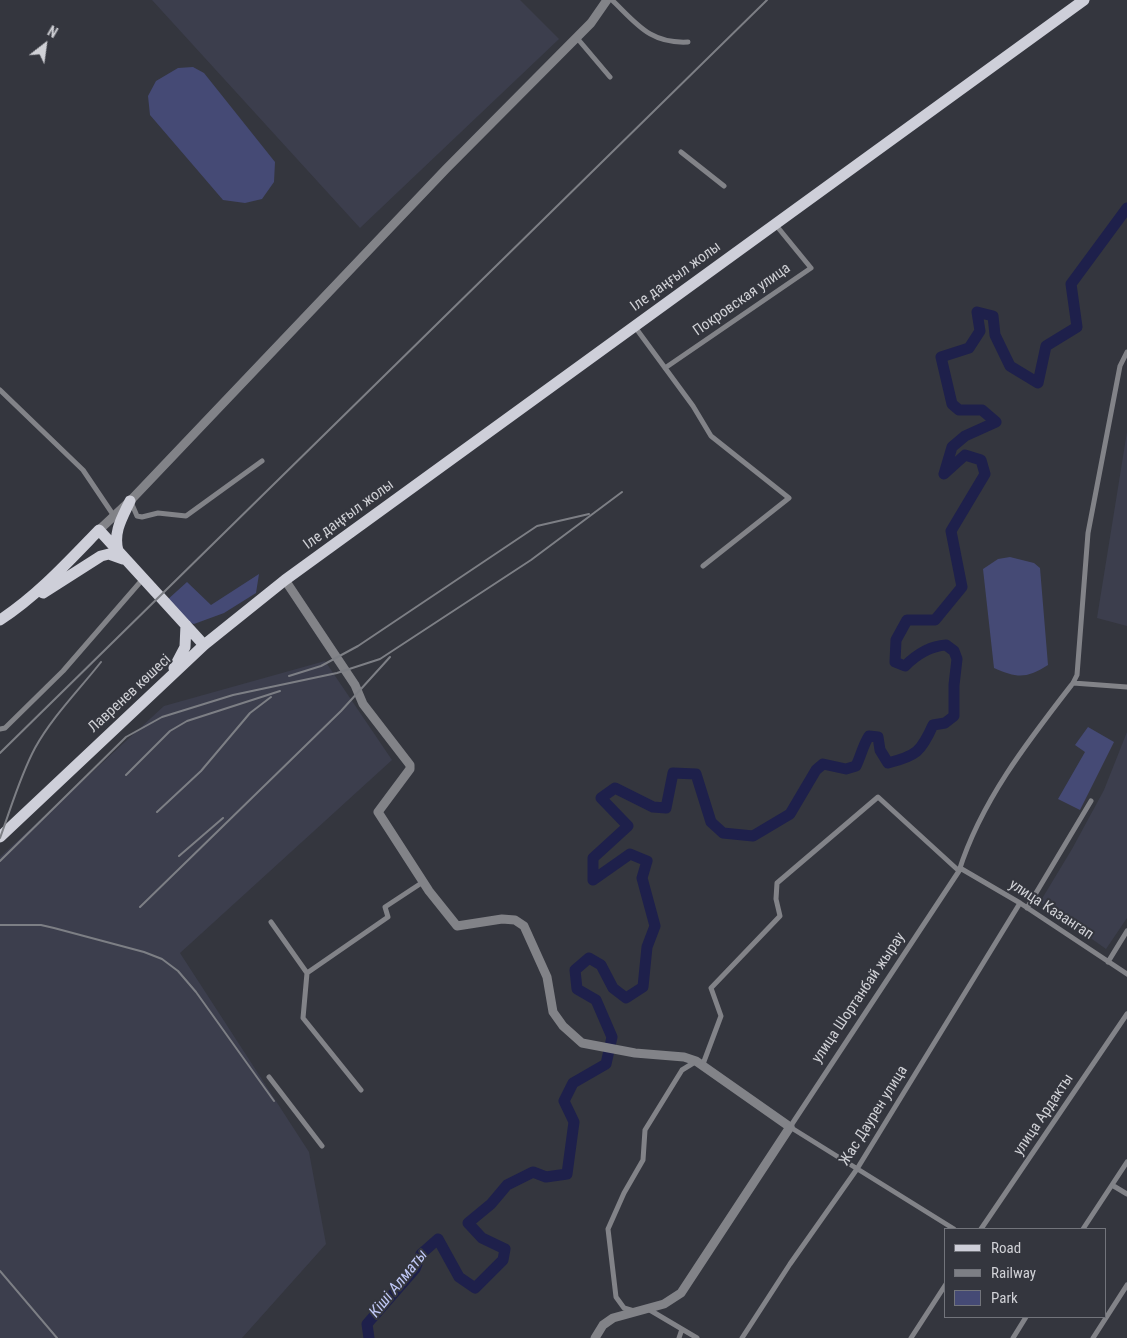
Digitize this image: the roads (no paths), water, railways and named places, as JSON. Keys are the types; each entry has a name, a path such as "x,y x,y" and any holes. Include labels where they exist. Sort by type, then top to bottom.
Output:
{"main road":[{"name":"Іле даңғыл жолы","path":"286,580 1084,0"},
{"path":"121,556 115,540 117,530 130,500"},
{"path":"14,611 59,571 99,530 142,580 204,645"},
{"path":"0,620 101,556 109,554 121,556"},
{"name":"Лавренев көшесі","path":"0,838 204,645 286,580"},
{"path":"167,681 185,647 186,625"}],"street":[{"path":"99,530 130,500 446,168 576,38 599,14 607,0"},
{"path":"612,0 648,35 673,43 688,42"},
{"path":"576,38 610,77"},
{"path":"680,152 724,186"},
{"name":"Покровская улица","path":"665,368 811,268 775,224"},
{"path":"634,326 693,406 711,436 789,498 703,566"},
{"path":"1127,352 1120,366 1088,533 1077,675 1073,683 1127,687"},
{"path":"0,390 84,470 114,516"},
{"path":"130,500 137,516 142,518 158,513 186,516 262,461"},
{"path":"0,729 4,728 63,671 142,580"},
{"path":"286,580 355,685 363,704 410,765 410,769 378,812 423,882 457,926 502,919 515,920 524,926 547,977 553,1012 563,1026 582,1043 602,1049 684,1057 700,1063 790,1127 952,1228"},
{"name":"улица Шортанбай жырау","path":"595,1338 613,1318 664,1304 681,1293 960,870 974,833 1020,752 1073,683"},
{"name":"улица Казангап","path":"700,1063 722,1016 711,988 780,916 776,899 777,883 878,797 960,870 1020,903 1127,974"},
{"path":"1027,908 1091,801"},
{"path":"307,973 388,917 385,907 423,882"},
{"name":"Жас Даурен улица","path":"742,1338 790,1264 857,1168 1020,903"},
{"path":"271,922 307,973 303,1018 361,1090"},
{"path":"1108,962 1127,931"},
{"name":"улица Ардакты","path":"983,1228 1127,1014"},
{"path":"636,1312 624,1308 616,1297 608,1229 624,1193 643,1160 645,1130 682,1070 700,1063"},
{"path":"270,1078 322,1146"},
{"path":"1084,1228 1127,1162"},
{"path":"1112,1185 1127,1194"},
{"path":"1107,1316 1127,1285"},
{"path":"911,1338 944,1287"},
{"path":"648,1309 697,1338"},
{"path":"1012,1338 1025,1318"},
{"path":"1093,1338 1106,1318"},
{"path":"679,1338 682,1329"}],"waterway":[{"name":"Кіші Алматы","path":"369,1338 367,1324 415,1269 421,1254 438,1239 459,1277 475,1288 503,1260 505,1249 482,1238 468,1223 491,1204 507,1185 533,1172 546,1177 567,1174 574,1122 564,1101 573,1083 606,1064 612,1037 596,1000 577,989 575,970 589,958 601,965 613,988 626,998 643,987 647,947 655,926 642,878 647,861 630,854 593,880 593,858 628,826 601,798 615,788 653,807 666,808 673,773 696,774 711,822 723,833 753,836 790,814 816,770 823,764 846,769 856,766 869,736 878,737 880,750 888,763 905,758 916,752 925,741 933,725 945,723 954,716 954,685 957,659 954,651 946,645 934,647 914,658 905,666 895,662 896,640 907,620 935,620 962,587 951,531 985,474 981,460 965,455 944,474 952,447 965,436 996,422 982,410 959,410 952,404 941,357 969,348 980,331 977,312 993,316 995,335 1010,366 1038,383 1046,346 1077,327 1071,284 1127,208"}],"railway":[{"path":"0,753 767,0"},
{"path":"0,861 126,737 162,717 233,695 337,673 380,659 531,560 622,492"},
{"path":"289,676 321,666 358,646 537,526 589,514"},
{"path":"140,907 341,711 390,657"},
{"path":"0,838 20,781 35,748 58,715 101,662"},
{"path":"126,775 170,731 187,721 280,691"},
{"path":"157,812 201,771 250,713 271,697"},
{"path":"179,856 223,818"},
{"path":"0,925 41,925 144,952 162,959 178,971 196,992 274,1101"},
{"path":"0,1271 57,1338"}]}
